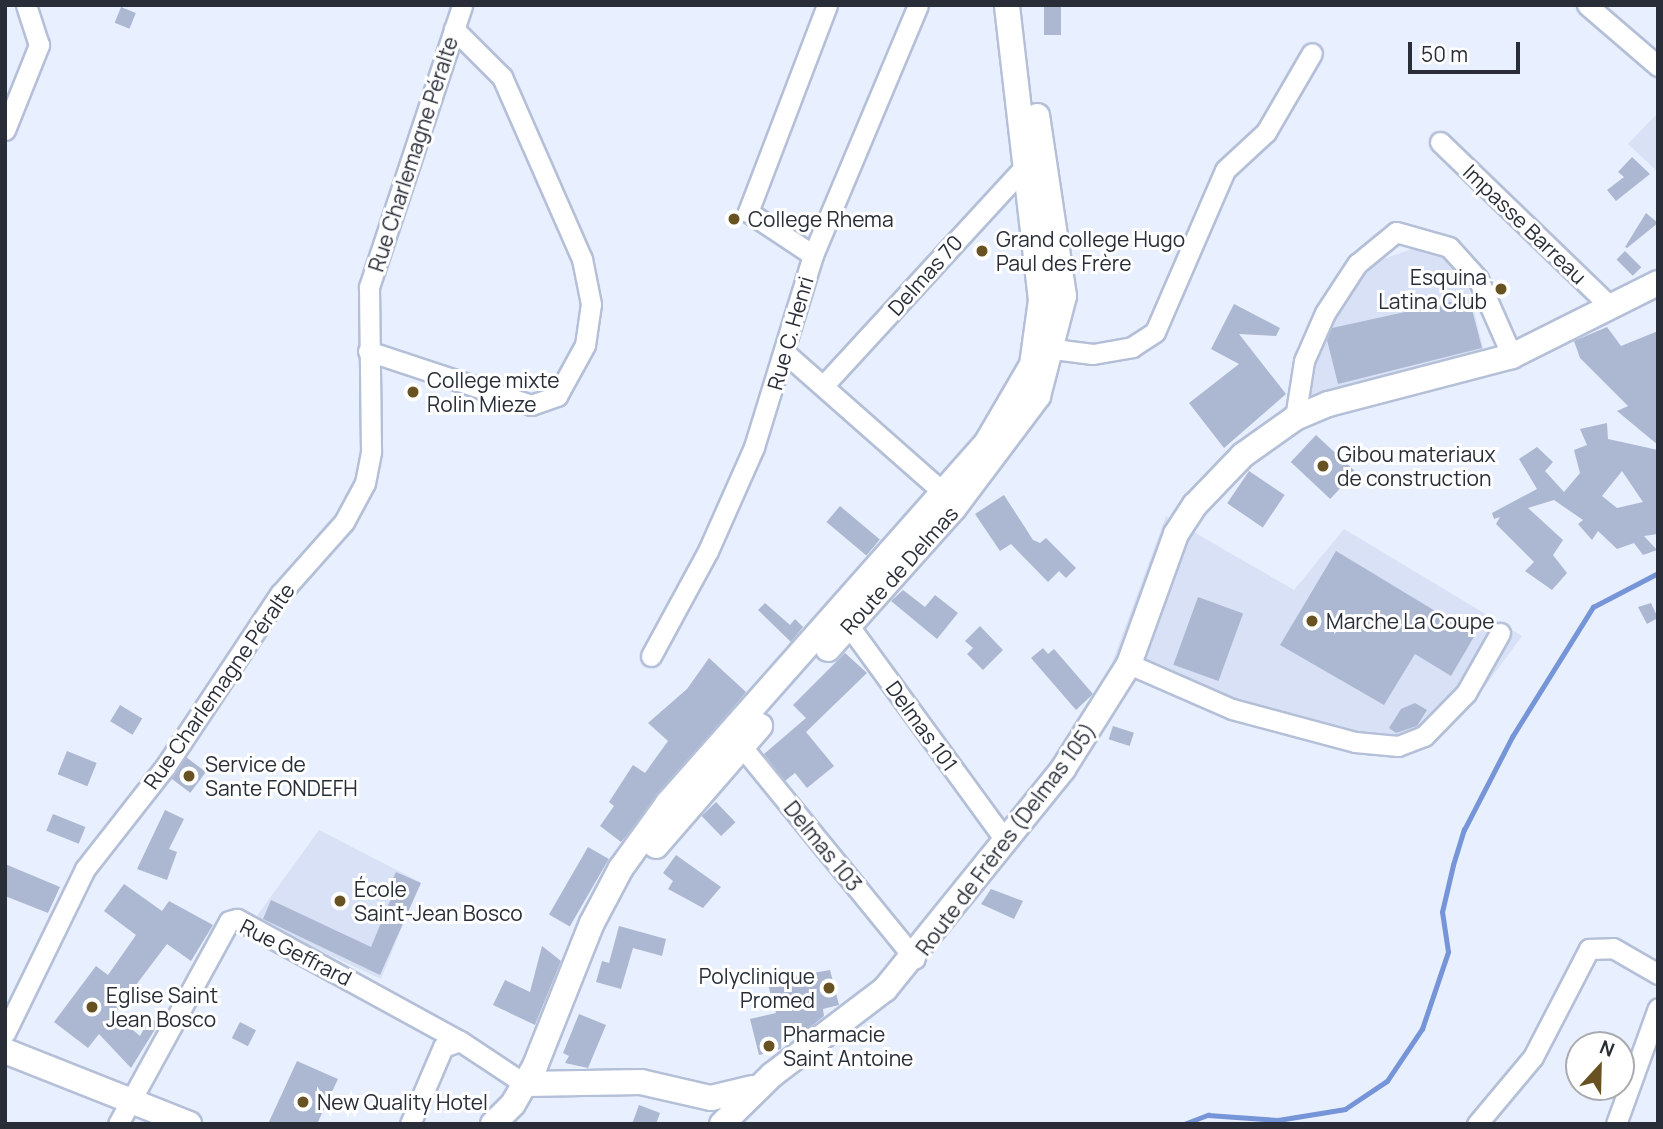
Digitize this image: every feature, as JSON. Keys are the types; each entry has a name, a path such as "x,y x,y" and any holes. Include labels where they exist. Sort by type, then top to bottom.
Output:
{"main road":[{"name":"Route de Delmas","path":"493,1124 530,1074 575,961 621,868 668,803 736,740 844,618 1003,450 1038,396 1044,348 1041,300 1007,5"},
{"name":"Route de Delmas","path":"844,618 993,431 1044,348 1064,296 1022,5"},
{"name":"Route de Frères (Delmas 105)","path":"722,1124 760,1085 854,1016 915,959 1063,769 1129,664 1159,575 1195,505 1243,456 1295,418 1328,404 1512,356 1658,283"},
{"path":"5,1051 131,1098 189,1124"},
{"path":"530,1074 641,1082 711,1098 760,1085"},
{"path":"694,1096 710,1124"}],"street":[{"path":"5,130 39,45 26,5"},
{"name":"Rue Charlemagne Péralte","path":"5,1033 85,869 165,766 280,594 357,501 371,451 366,307 377,255 462,5"},
{"path":"813,255 748,212 827,5"},
{"name":"Rue C. Henri","path":"651,656 708,551 754,447 813,255 918,5"},
{"path":"1587,5 1658,66"},
{"path":"368,351 531,405 557,396 585,345 592,304 582,259 502,78 454,29"},
{"path":"1044,348 1093,354 1132,347 1155,332 1225,170 1266,132 1312,53"},
{"name":"Impasse Barreau","path":"1440,142 1610,306"},
{"name":"Delmas 70","path":"823,386 1027,164"},
{"path":"1295,418 1304,361 1325,313 1357,264 1396,232 1448,247 1478,279 1512,356"},
{"path":"784,352 944,493"},
{"name":"Delmas 101","path":"844,618 1006,840"},
{"path":"1129,664 1231,709 1355,742 1398,746 1424,736 1465,693 1500,633"},
{"name":"Delmas 103","path":"736,740 915,959"},
{"name":"Rue Geffrard","path":"118,1124 229,921 237,919 460,1041 530,1074"},
{"path":"1477,1124 1534,1057 1589,949 1613,948 1658,974"},
{"path":"1616,1124 1658,1009"},
{"path":"410,1124 443,1047 460,1041"}],"shaded area":[{"path":"1658,113 1658,172 1628,144"},
{"path":"1415,248 1446,254 1468,286 1485,356 1303,401 1307,364 1350,286 1375,262"},
{"name":"Marche La Coupe","path":"1166,516 1294,590 1344,529 1522,636 1480,693 1429,742 1270,729 1132,677 1105,682"},
{"name":"École Saint-Jean Bosco","path":"319,830 420,882 381,979 254,920"}],"building":[{"path":"1044,5 1061,5 1061,35 1044,35"},
{"path":"121,7 136,13 129,29 115,23"},
{"path":"1632,157 1650,174 1616,201 1607,190 1624,177 1618,172"},
{"path":"1646,213 1658,223 1625,247"},
{"path":"1625,251 1641,267 1633,276 1617,259"},
{"path":"1469,298 1482,348 1338,384 1327,340 1332,328"},
{"path":"1234,304 1280,328 1276,336 1239,334 1286,394 1224,448 1189,403 1239,364 1211,349"},
{"path":"1607,327 1621,346 1658,331 1658,445 1617,411 1628,406 1580,358 1574,341"},
{"path":"1607,423 1608,439 1658,450 1658,534 1644,536 1657,550 1643,555 1634,543 1617,549 1598,531 1592,540 1578,524 1583,520 1554,500 1528,508 1563,540 1553,555 1567,573 1552,590 1525,571 1534,562 1496,524 1500,517 1494,519 1492,513 1537,489 1519,459 1537,447 1553,462 1545,471 1564,492 1580,473 1574,450 1587,445 1580,429","holes":["1622,471 1643,502 1617,508 1602,496"]},
{"name":"Gibou materiaux de construction","path":"1316,435 1355,472 1330,499 1291,462"},
{"path":"1249,471 1285,495 1263,527 1227,503"},
{"path":"1004,495 1033,540 1040,543 1046,538 1076,568 1066,578 1059,571 1048,582 1011,544 1000,551 975,514"},
{"path":"840,506 880,539 866,556 827,522"},
{"path":"1336,551 1475,635 1451,676 1415,654 1384,705 1280,645"},
{"path":"903,590 925,607 935,595 958,613 937,639 891,601"},
{"path":"1198,597 1243,613 1218,681 1173,665"},
{"path":"765,603 790,625 795,619 803,627 791,642 758,610"},
{"path":"1651,603 1658,618 1647,624 1638,607"},
{"path":"980,626 1003,650 983,670 967,654 973,648 965,641"},
{"path":"1043,648 1048,654 1054,649 1093,694 1076,710 1031,658"},
{"path":"845,653 867,673 806,732 834,766 807,788 795,773 785,781 764,754 806,718 793,705"},
{"path":"709,658 746,692 621,842 600,826 614,806 609,802 633,765 645,773 668,741 648,723 687,689"},
{"path":"1415,703 1427,710 1417,726 1396,733 1389,728 1401,709"},
{"path":"120,705 142,718 133,735 110,721"},
{"path":"1113,726 1134,733 1130,746 1109,739"},
{"path":"67,751 97,763 87,786 58,774"},
{"name":"Service de Sante FONDEFH","path":"186,757 206,772 190,793 170,778"},
{"path":"716,802 735,822 721,836 702,816"},
{"path":"165,810 184,819 169,849 177,852 167,880 137,869"},
{"path":"53,814 85,827 79,844 46,831"},
{"path":"588,847 609,859 570,927 549,915"},
{"path":"676,855 721,887 703,908 668,889 673,881 663,873"},
{"path":"5,864 60,887 48,913 5,896"},
{"path":"396,872 421,883 380,975 263,919 271,900 371,947 395,889 389,887"},
{"path":"124,884 162,911 169,901 213,925 191,961 167,944 114,1014 140,1036 150,1018 159,1023 131,1068 99,1034 88,1048 54,1022 96,966 108,975 136,935 104,911"},
{"path":"991,889 1023,901 1014,919 981,904"},
{"path":"619,926 666,939 662,956 633,948 621,989 596,982 602,961 609,963"},
{"path":"542,946 561,961 535,1025 493,1005 505,980 530,992"},
{"path":"830,970 839,1005 823,1009 824,1016 807,1030 782,1037 781,1049 759,1055 750,1019 776,1013 767,981"},
{"path":"579,1014 606,1025 588,1068 565,1063 569,1056 563,1053"},
{"path":"240,1022 256,1030 248,1046 232,1038"},
{"name":"New Quality Hotel","path":"297,1061 338,1079 317,1124 268,1124"},
{"path":"639,1105 660,1113 656,1124 632,1124"}],"waterway":[{"path":"1184,1124 1208,1115 1278,1120 1345,1109 1387,1081 1422,1029 1448,952 1442,912 1453,865 1464,830 1512,737 1593,607 1658,573"}],"place":[{"name":"College Rhema","path":"734,219"},
{"name":"Grand college Hugo Paul des Frère","path":"982,251"},
{"name":"Esquina Latina Club","path":"1501,289"},
{"name":"College mixte Rolin Mieze","path":"413,392"},
{"name":"Gibou materiaux de construction","path":"1323,466"},
{"name":"Marche La Coupe","path":"1312,621"},
{"name":"Service de Sante FONDEFH","path":"189,776"},
{"name":"École Saint-Jean Bosco","path":"340,901"},
{"name":"Polyclinique Promed","path":"829,988"},
{"name":"Eglise Saint Jean Bosco","path":"92,1007"},
{"name":"Pharmacie Saint Antoine","path":"769,1046"},
{"name":"New Quality Hotel","path":"303,1102"}]}
